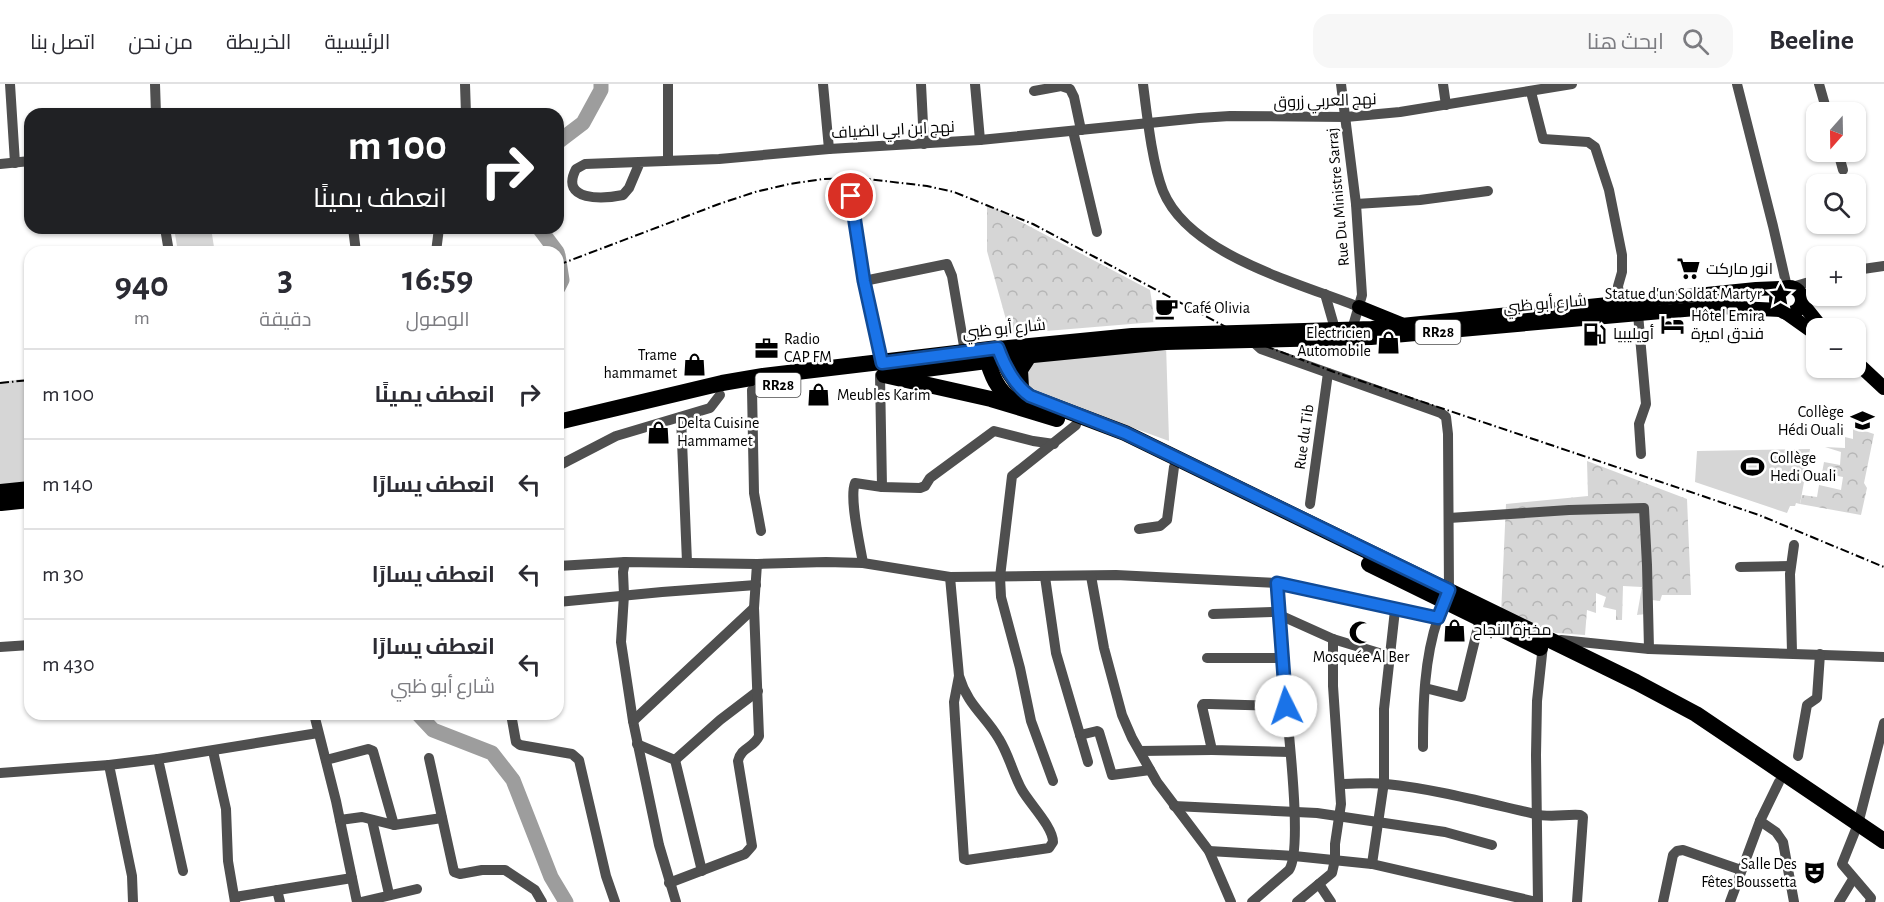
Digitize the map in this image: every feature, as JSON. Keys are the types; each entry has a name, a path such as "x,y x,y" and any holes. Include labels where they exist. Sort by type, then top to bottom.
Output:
{"highway":[{"name":"شارع أبو ظبي","path":"564,421 722,383 763,376 882,371 965,352 993,355"},
{"name":"شارع أبو ظبي","path":"564,432 762,387 993,355"},
{"path":"993,355 998,387 1003,394 1024,408"},
{"path":"993,355 1021,389 1041,402 1125,433 1446,596 1480,619 1636,682 1696,714 1856,829 1884,853"},
{"path":"1021,389 1020,370 1029,356"},
{"path":"882,371 1024,408 1076,425 1174,467 1544,644 1688,722 1856,829 1884,841"},
{"path":"0,492 24,490"},
{"path":"0,503 24,501"}],"main road":[{"path":"1806,327 1783,311 1776,301 1779,292 1787,287 1800,292 1802,302 1814,318"},
{"name":"شارع أبو ظبي","path":"993,355 1122,336 1248,337 1344,334 1582,313 1620,304 1787,287"},
{"path":"1783,311 1795,311 1802,302"},
{"path":"1359,307 1406,326"},
{"name":"شارع أبو ظبي","path":"1344,334 1406,326 1582,313 1638,314 1718,307 1783,311"},
{"name":"شارع أبو ظبي","path":"993,355 1029,356 1248,337"},
{"path":"1866,371 1884,388"}],"street":[{"path":"10,84 15,163"},
{"path":"465,84 466,108"},
{"path":"668,84 668,160"},
{"path":"823,84 829,149"},
{"path":"921,84 924,144"},
{"path":"975,84 980,140"},
{"path":"1143,84 1148,124 1163,190 1180,219 1196,234 1217,248 1359,307"},
{"name":"Rue Du Ministre Sarraj","path":"1341,84 1356,204 1362,296 1359,307 1344,334"},
{"path":"1443,84 1446,105"},
{"name":"نهج العربي زروق","path":"1148,124 1230,116 1346,117 1400,112 1531,92 1548,86 1572,84"},
{"path":"1737,84 1787,287 1806,282"},
{"path":"1819,84 1824,102"},
{"path":"155,85 156,108"},
{"path":"1034,91 1061,86 1070,88 1074,97 1077,131 1097,232"},
{"path":"1531,92 1543,139 1588,142 1595,147 1609,190 1622,255 1622,272 1618,286 1620,304"},
{"name":"نهج ابن ابي الضياف","path":"640,162 629,188 623,195 584,196 573,187 574,173 579,165 668,160 719,159 829,149 980,140 1148,124"},
{"path":"0,164 24,162"},
{"path":"1841,162 1843,170"},
{"path":"1356,204 1420,200 1488,191"},
{"path":"851,196 864,281 882,371 882,487"},
{"path":"864,281 946,264 952,276 965,352"},
{"path":"1866,269 1884,266"},
{"path":"1325,294 1344,334"},
{"path":"1802,302 1806,299"},
{"path":"1638,314 1646,404 1639,424 1641,454"},
{"path":"1248,337 1261,350 1444,414 1448,434 1449,518 1446,596 1431,645 1425,688 1423,747"},
{"name":"Rue du Tib","path":"1310,504 1328,373"},
{"path":"752,390 754,493 761,531"},
{"path":"564,462 616,436 710,408 720,395"},
{"path":"681,417 687,562"},
{"path":"1053,781 1025,699 1020,668 1001,597 1000,577 1012,476 1076,425"},
{"path":"863,563 853,486 855,483 882,487 920,488 925,486 930,478 994,431 1054,444"},
{"path":"1139,529 1160,526 1167,520 1174,467"},
{"path":"1449,518 1581,509 1644,508 1649,648"},
{"path":"1792,652 1790,566 1794,545"},
{"path":"564,566 625,562 863,563 950,577 1184,577 1277,583 1438,618"},
{"path":"625,562 621,642 637,744 659,845 676,902"},
{"path":"669,883 745,854 752,846 738,761 742,750 756,742 759,736 754,608 757,564"},
{"path":"1740,567 1790,566"},
{"path":"1092,576 1104,648 1122,715 1150,770 1209,851 1231,902"},
{"path":"950,577 959,676 954,702 964,859 1049,848 1053,842 1050,832 1022,790 999,738 969,700 959,676"},
{"path":"1045,577 1056,653 1088,762"},
{"path":"1252,902 1289,870 1294,856 1295,812 1277,583"},
{"path":"564,601 756,585"},
{"path":"633,722 754,608"},
{"path":"1372,864 1384,784 1384,709 1395,610"},
{"path":"1214,614 1270,612 1279,614 1333,639 1389,656"},
{"path":"1425,688 1461,696 1480,619"},
{"path":"1297,902 1332,873 1335,860 1335,844 1340,816 1340,783 1333,686 1333,639"},
{"path":"1209,851 1372,864 1537,902 1536,744 1544,644 1884,657"},
{"path":"0,647 24,645"},
{"path":"1798,756 1807,705 1817,698 1820,654"},
{"path":"1206,658 1282,658"},
{"path":"675,759 758,691"},
{"path":"1212,750 1203,704 1286,706"},
{"path":"315,720 359,902 417,889"},
{"path":"511,720 516,742 520,745 572,754 579,760 606,876 615,902"},
{"path":"1872,901 1842,864 1856,829 1884,723"},
{"path":"1080,735 1099,732 1109,769 1113,775 1150,770"},
{"path":"0,772 109,765 158,759 318,733"},
{"path":"637,744 675,759"},
{"path":"326,760 368,749 373,751 394,825"},
{"path":"213,751 226,809 228,861 235,900 277,890 352,878"},
{"path":"1140,751 1290,752"},
{"path":"429,758 452,869 456,873 505,870 535,890 542,902"},
{"path":"158,759 183,871"},
{"path":"675,759 702,871"},
{"path":"109,765 132,876 133,902"},
{"path":"1730,902 1760,821 1779,782"},
{"path":"1340,783 1421,788 1519,809 1536,815 1580,815 1583,817 1577,902"},
{"path":"1174,806 1340,816 1444,832 1492,845"},
{"path":"340,820 362,818 394,825 442,818"},
{"path":"372,820 389,894"},
{"path":"1760,821 1776,832 1783,842 1794,902"},
{"path":"1663,902 1673,855 1677,851 1686,851 1741,870"},
{"path":"1839,902 1853,879"},
{"path":"1319,884 1331,902"},
{"path":"277,890 280,902"}],"green space":[{"path":"987,204 1150,290 1155,322 1010,334 987,251"},
{"path":"175,234 212,234 214,246 177,246"},
{"path":"1166,344 1169,441 1016,385 1021,364"},
{"path":"24,379 24,487 0,490 0,382"},
{"name":"Collège Hedi Ouali","path":"1853,427 1874,434 1864,483 1867,488 1861,515 1800,504 1802,495 1817,497 1819,485 1841,490 1843,477 1822,473 1824,462 1840,465 1841,452 1825,447 1845,448 1845,437 1853,439"},
{"name":"Collège Hedi Ouali","path":"1810,449 1800,504 1790,506 1787,513 1695,482 1697,451"},
{"path":"1587,461 1687,499 1691,595 1662,595 1660,601 1652,600 1652,613 1637,615 1642,587 1623,586 1622,620 1616,620 1616,610 1603,607 1606,597 1596,593 1596,613 1587,610 1585,635 1556,633 1501,614 1506,504 1588,496"}],"waterway":[{"path":"564,137 583,123 601,90 601,84"},
{"path":"544,234 552,246"},
{"path":"424,720 433,730 492,753 513,780 551,877 566,902"}],"railway":[{"path":"564,263 719,204 789,184 823,179 859,178 927,186 954,192 1033,224 1252,341 1334,372 1759,515 1884,567"},
{"path":"0,383 24,381"}],"place":[{"name":"انور ماركت","path":"1688,269"},
{"name":"Statue d'un Soldat Martyr","path":"1780,294"},
{"name":"Café Olivia","path":"1166,308"},
{"name":"Hôtel Emira فندق اميرة","path":"1673,325"},
{"name":"أويليبيا","path":"1595,334"},
{"name":"Electricien Automobile","path":"1389,342"},
{"name":"Radio CAP FM","path":"766,348"},
{"name":"Trame hammamet","path":"695,364"},
{"name":"Meubles Karim","path":"819,395"},
{"name":"Collège Hédi Ouali","path":"1862,421"},
{"name":"Delta Cuisine Hammamet","path":"659,432"},
{"name":"Collège Hedi Ouali","path":"1752,467"},
{"name":"مخبزة النجاح","path":"1455,630"},
{"name":"Mosquée Al Ber","path":"1361,632"},
{"name":"Salle Des Fêtes Boussetta","path":"1815,873"}],"route":[{"path":"851,196 864,281 882,363 998,348 1002,359 1021,389 1041,402 1125,433 1449,590 1438,618 1277,583 1286,706"}]}
